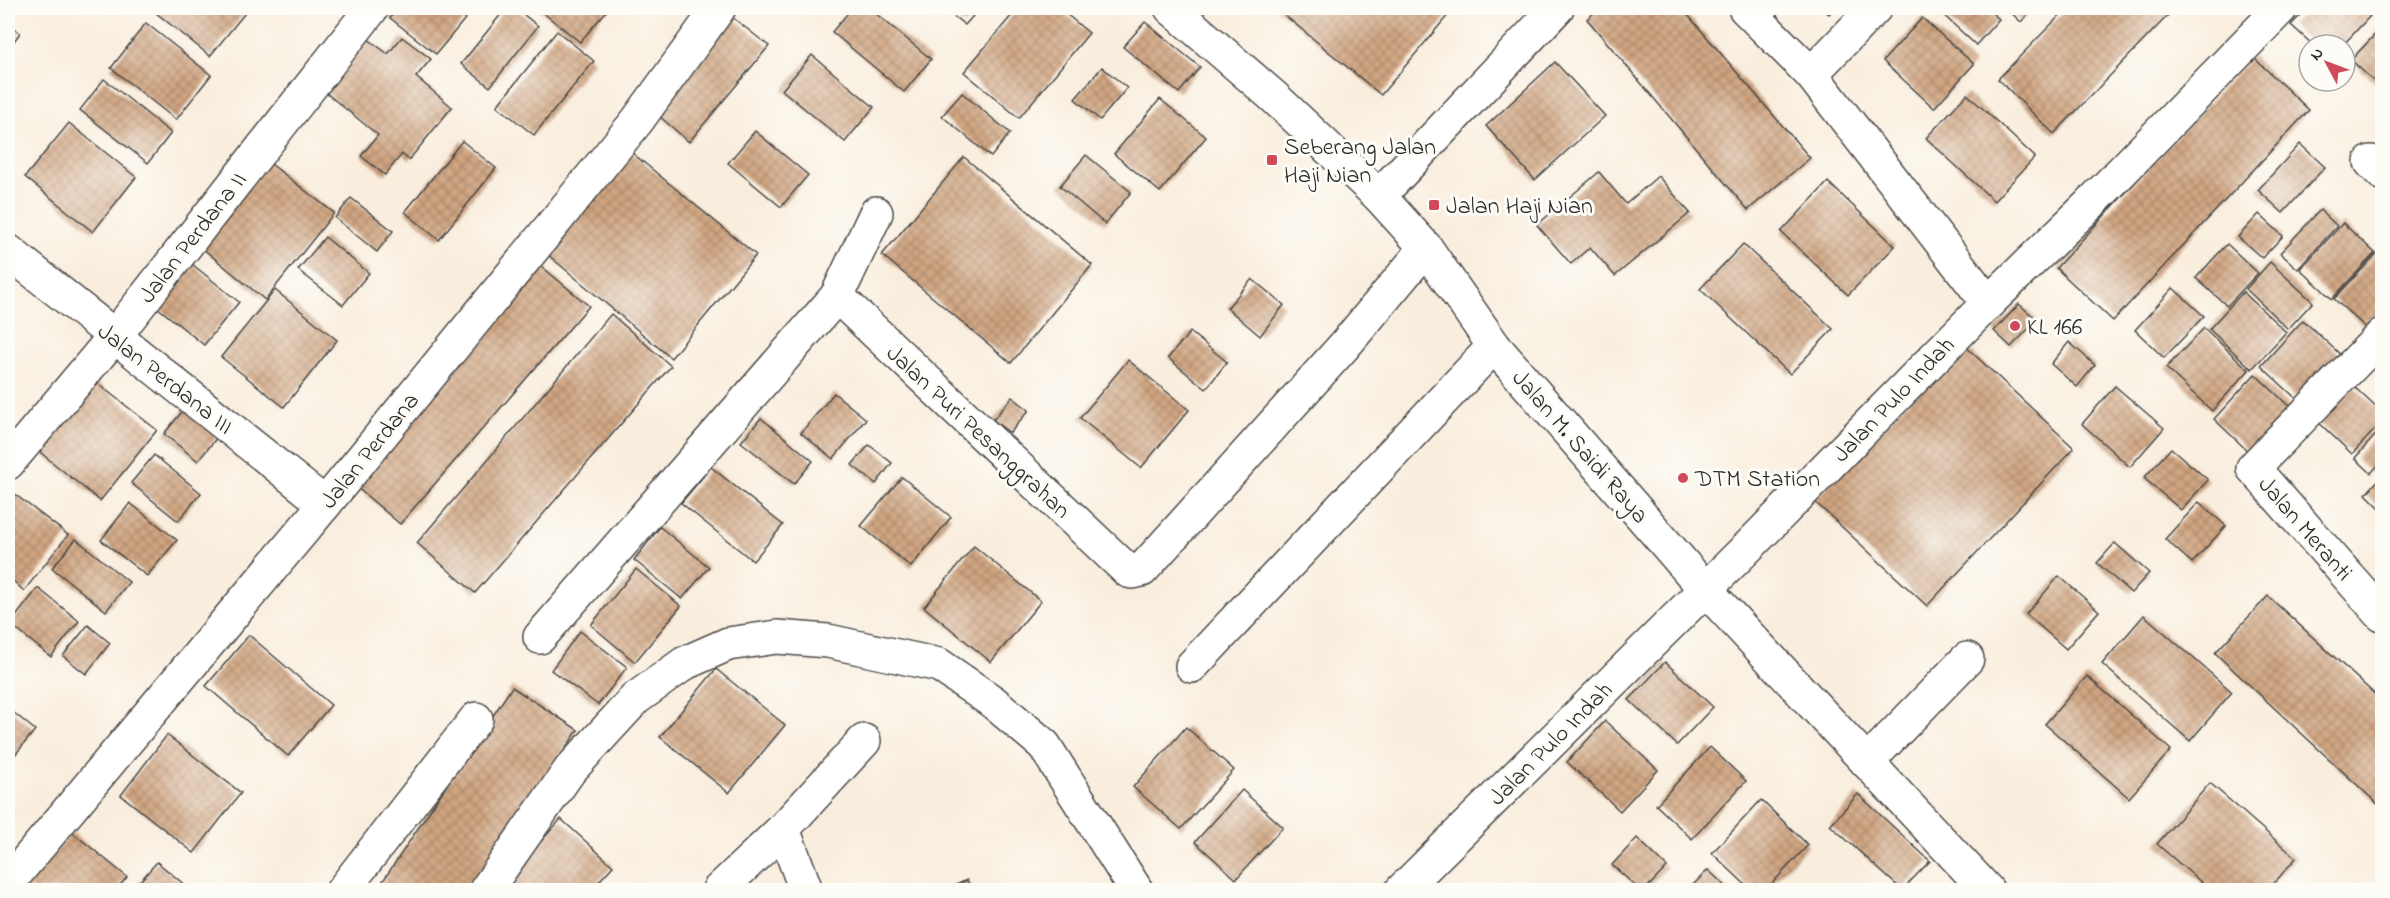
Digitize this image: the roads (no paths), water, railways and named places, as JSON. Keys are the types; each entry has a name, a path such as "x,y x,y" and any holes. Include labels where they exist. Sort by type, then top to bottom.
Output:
{"street":[{"name":"Jalan Perdana II","path":"8,463 114,337 372,8"},
{"name":"Jalan Perdana","path":"8,883 325,504 637,121 719,8"},
{"name":"Jalan M. Saidi Raya","path":"1171,8 1274,97 1379,196 1426,248 1494,346 1705,589 1988,891"},
{"path":"1379,196 1557,8"},
{"path":"1745,8 1811,74 1988,303"},
{"path":"1811,74 1875,8"},
{"name":"Jalan Pulo Indah","path":"1402,891 1988,303 2088,206 2281,8"},
{"path":"540,637 837,296 876,213"},
{"name":"Jalan Puri Pesanggrahan","path":"837,296 1119,563 1134,573 1142,570 1344,346 1426,248"},
{"name":"Jalan Perdana III","path":"8,251 325,504"},
{"name":"Jalan Meranti","path":"2382,335 2253,468 2382,615"},
{"path":"1192,666 1494,346"},
{"path":"486,891 570,770 635,699 686,663 707,653 728,644 777,637 828,640 939,665 993,702 1044,745 1136,891"},
{"path":"1867,762 1967,659"},
{"path":"343,891 476,718"},
{"path":"719,891 783,829 864,741"},
{"path":"783,829 806,891"}],"place":[{"name":"Seberang Jalan Haji Nian","path":"1272,160"},
{"name":"Jalan Haji Nian","path":"1434,205"},
{"name":"KL 166","path":"2015,326"},
{"name":"DTM Station","path":"1683,478"}]}
